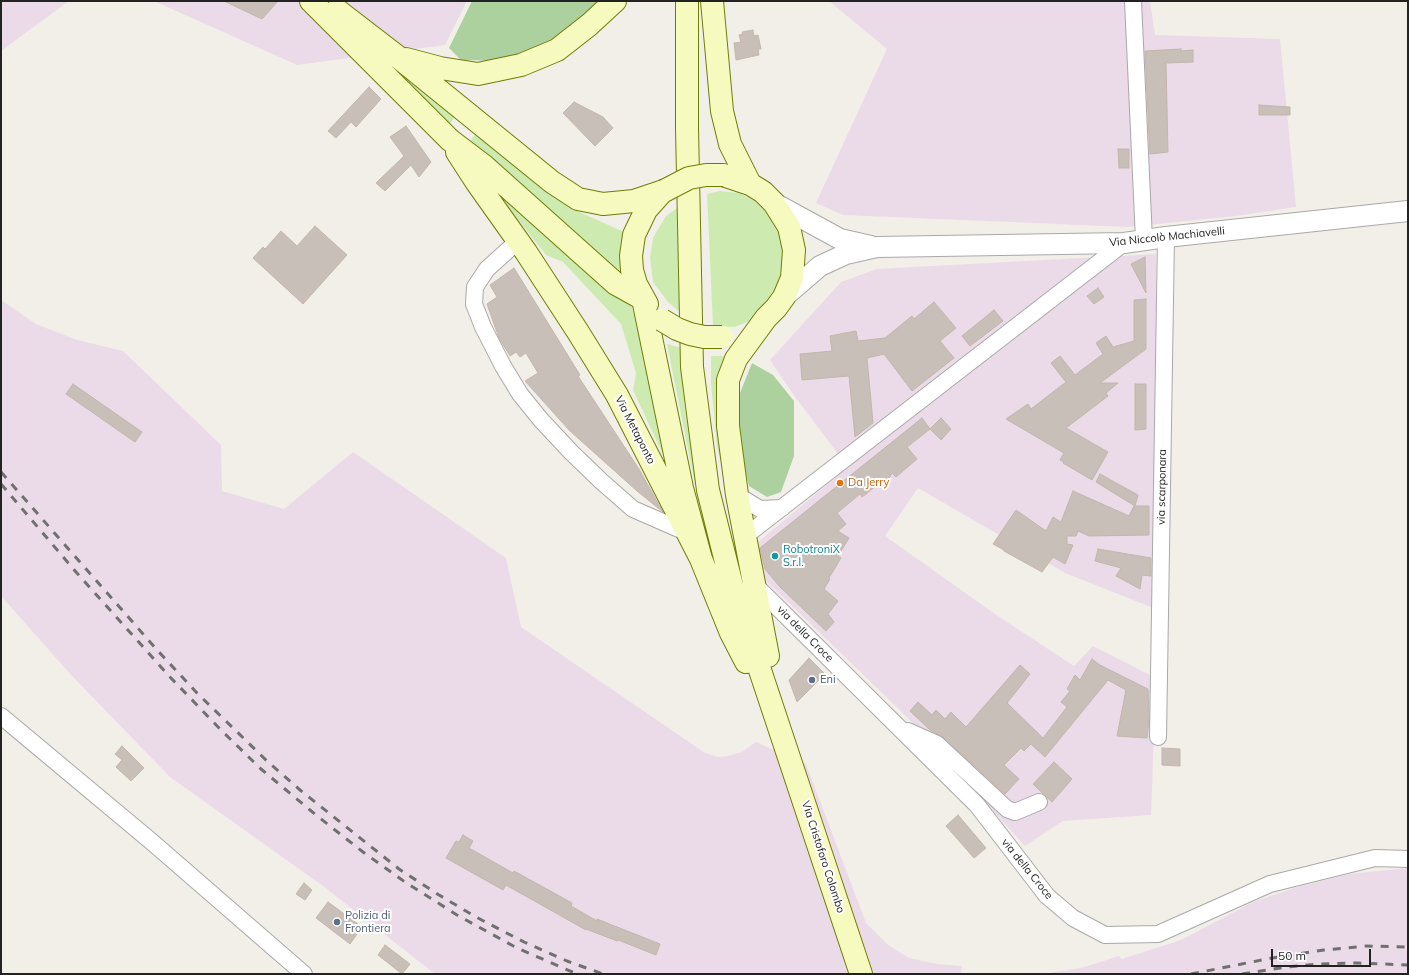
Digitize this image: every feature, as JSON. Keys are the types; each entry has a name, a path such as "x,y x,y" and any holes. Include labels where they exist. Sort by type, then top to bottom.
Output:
{"main road":[{"path":"312,1 450,140 483,165 616,284 643,298"},
{"path":"325,1 398,57 552,182 578,199 603,204 634,201 664,191 689,178 706,175 723,175 750,184 763,192 774,203 789,227 794,250 792,278 784,297 766,318 736,359 728,380 728,426 737,495 784,740"},
{"path":"398,57 440,68 478,74 521,65 557,50 589,25 615,1"},
{"path":"687,1 692,367 708,490 732,586 784,740"},
{"path":"712,1 722,111 730,144 750,184"},
{"name":"Via Metaponto","path":"450,140 477,183 518,240 617,395 701,559 731,633 784,740"},
{"path":"664,191 646,210 634,235 631,256 632,270 636,284 643,298 652,310 662,320 677,329 704,337 722,337 736,334 749,329 766,318"},
{"path":"643,298 682,488 701,559"},
{"name":"Via Cristoforo Colombo","path":"784,740 861,974"}],"street":[{"path":"744,537 1134,241 1133,1"},
{"path":"774,203 840,239 877,247"},
{"name":"Via Niccolò Machiavelli","path":"877,247 1134,241 1408,211"},
{"name":"via scarponara","path":"1158,737 1166,237"},
{"path":"518,240 487,269 475,287 474,304 483,328 503,366 520,394 541,420 570,452 601,481 633,509 688,533"},
{"path":"784,297 820,266 846,254 877,247"},
{"path":"737,495 760,509 782,508"},
{"name":"via della Croce","path":"754,584 977,805 1048,896 1073,918 1106,934 1158,934 1270,884 1375,858 1408,859"},
{"path":"1,714 304,974"},
{"path":"899,727 937,744 1007,808 1015,812 1039,802"}],"shaded area":[{"path":"1,1 69,1 1,51"},
{"path":"154,1 467,1 445,45 297,65"},
{"path":"829,1 1150,1 1155,35 1280,39 1296,207 1236,216 1128,227 843,215 816,203 887,49"},
{"path":"1156,254 1156,609 1065,573 918,488 885,536 995,614 1074,666 1093,646 1156,678 1151,815 1063,821 1025,846 906,716 766,581 757,543 848,467 795,397 770,360 841,282 877,269"},
{"path":"1,300 36,324 77,340 123,351 221,445 222,491 284,509 353,452 506,558 521,627 705,753 718,757 728,756 742,752 756,742 806,764 866,923 888,945 909,958 937,964 962,966 961,973 974,974 435,974 323,886 170,777 73,677 1,596"},
{"path":"1408,868 1408,974 1029,974 1049,973 1081,968 1119,956 1122,959 1181,940 1253,902 1297,887 1349,874"}],"green space":[{"path":"472,1 601,1 551,44 509,61 461,60 449,48"},
{"path":"352,31 456,115 450,124"},
{"path":"476,133 577,211 624,232 622,277 468,144"},
{"path":"493,188 612,288 631,306 643,333 673,476 633,390 636,373 621,324 563,262 546,255"},
{"path":"719,191 739,193 758,203 773,218 787,241 788,267 761,316 735,327 713,326 707,194"},
{"path":"680,206 683,315 668,302 653,282 650,258 653,238 666,216"},
{"path":"667,344 682,348 685,410 702,497 698,499"},
{"path":"711,356 725,356 722,437 741,550 717,446 711,383"},
{"path":"752,363 773,375 794,401 794,456 781,492 767,497 749,486 739,449 740,393"}],"building":[{"path":"224,1 278,1 262,19"},
{"path":"753,30 754,36 758,35 761,49 758,49 759,55 736,60 734,43 741,42 739,35 743,34 742,32"},
{"path":"1181,49 1181,51 1193,50 1193,62 1166,63 1168,152 1150,154 1145,51"},
{"path":"369,87 381,99 356,127 351,122 336,138 328,131"},
{"path":"574,102 603,117 613,128 595,146 563,113"},
{"path":"1259,105 1290,107 1290,115 1259,115"},
{"path":"406,126 431,162 419,177 411,165 385,191 376,183 404,156 390,137"},
{"path":"1118,149 1129,149 1129,168 1119,168"},
{"path":"315,226 347,255 303,304 253,258 263,247 265,249 281,231 297,246"},
{"path":"1145,257 1146,293 1131,264"},
{"path":"514,268 580,375 578,376 639,469 663,512 637,491 569,430 525,381 538,373 526,353 520,357 516,352 510,356 499,338 487,304 497,297 490,285"},
{"path":"1098,288 1104,297 1094,304 1087,296"},
{"path":"1146,299 1146,349 1100,383 1118,383 1106,393 1108,396 1066,428 1108,452 1092,480 1063,463 1064,462 1060,460 1064,453 1006,419 1028,404 1031,409 1066,382 1051,363 1060,356 1075,375 1103,354 1096,343 1106,336 1113,347 1134,341 1134,300"},
{"path":"934,302 956,328 940,341 954,358 912,391 884,354 867,358 873,423 855,437 849,376 802,380 800,354 832,351 830,336 845,333 856,331 858,341 885,338 912,316 914,319"},
{"path":"994,310 1003,321 970,346 962,336"},
{"path":"73,384 142,432 135,442 66,394"},
{"path":"1135,384 1146,384 1146,429 1135,430"},
{"path":"922,418 930,429 907,447 917,459 896,477 892,473 888,480 886,478 862,497 860,494 837,513 846,524 838,531 849,538 838,556 841,558 824,589 838,601 828,614 834,622 826,631 780,587 765,569 760,548"},
{"path":"941,418 951,429 941,440 930,429"},
{"path":"1100,474 1138,495 1135,506 1096,482"},
{"path":"1073,491 1129,516 1134,506 1149,506 1149,535 1089,536 1078,531 1076,536 1067,536 1067,544 1073,545 1065,564 1053,557 1042,572 993,544 1016,510 1046,531 1053,517 1061,522"},
{"path":"1098,549 1151,558 1151,576 1142,575 1140,589 1116,576 1121,568 1095,561"},
{"path":"809,658 825,674 797,702 789,680"},
{"path":"1092,659 1100,665 1148,689 1149,720 1147,738 1117,736 1126,690 1108,680 1045,757 1031,744 1024,751 1021,748 1004,765 1019,779 1005,794 943,737 930,730 910,711 918,702 932,715 936,710 945,719 951,712 966,727 1020,665 1030,674 1007,703 1043,738 1067,707 1061,702 1070,691 1067,689 1075,675 1080,680"},
{"path":"122,746 144,768 131,781 116,767 122,760 115,754"},
{"path":"1162,748 1180,749 1180,766 1162,765"},
{"path":"1054,762 1072,779 1052,802 1033,784"},
{"path":"958,815 986,848 974,858 946,826"},
{"path":"463,835 473,841 469,848 513,873 514,871 572,903 571,906 597,921 597,919 660,944 656,955 618,940 617,941 586,930 506,885 503,890 446,858 456,841 459,842"},
{"path":"304,883 312,890 305,900 296,894"},
{"path":"328,902 362,927 350,944 316,918"},
{"path":"385,945 410,964 402,974 378,955"}],"railway":[{"path":"1,472 158,651 197,693 267,761 300,790 399,869 439,895 476,917 524,942 567,961 603,974"},
{"path":"1,484 76,572 170,677 261,769 363,852 405,882 457,915 517,948 577,974"},
{"path":"1191,974 1272,958 1324,950 1366,946 1408,947"},
{"path":"1242,974 1287,967 1320,964 1358,963 1408,965"}],"place":[{"name":"Da Jerry","path":"840,483"},
{"name":"RobotroniX S.r.l.","path":"775,556"},
{"name":"Eni","path":"812,680"},
{"name":"Polizia di Frontiera","path":"337,922"}]}
